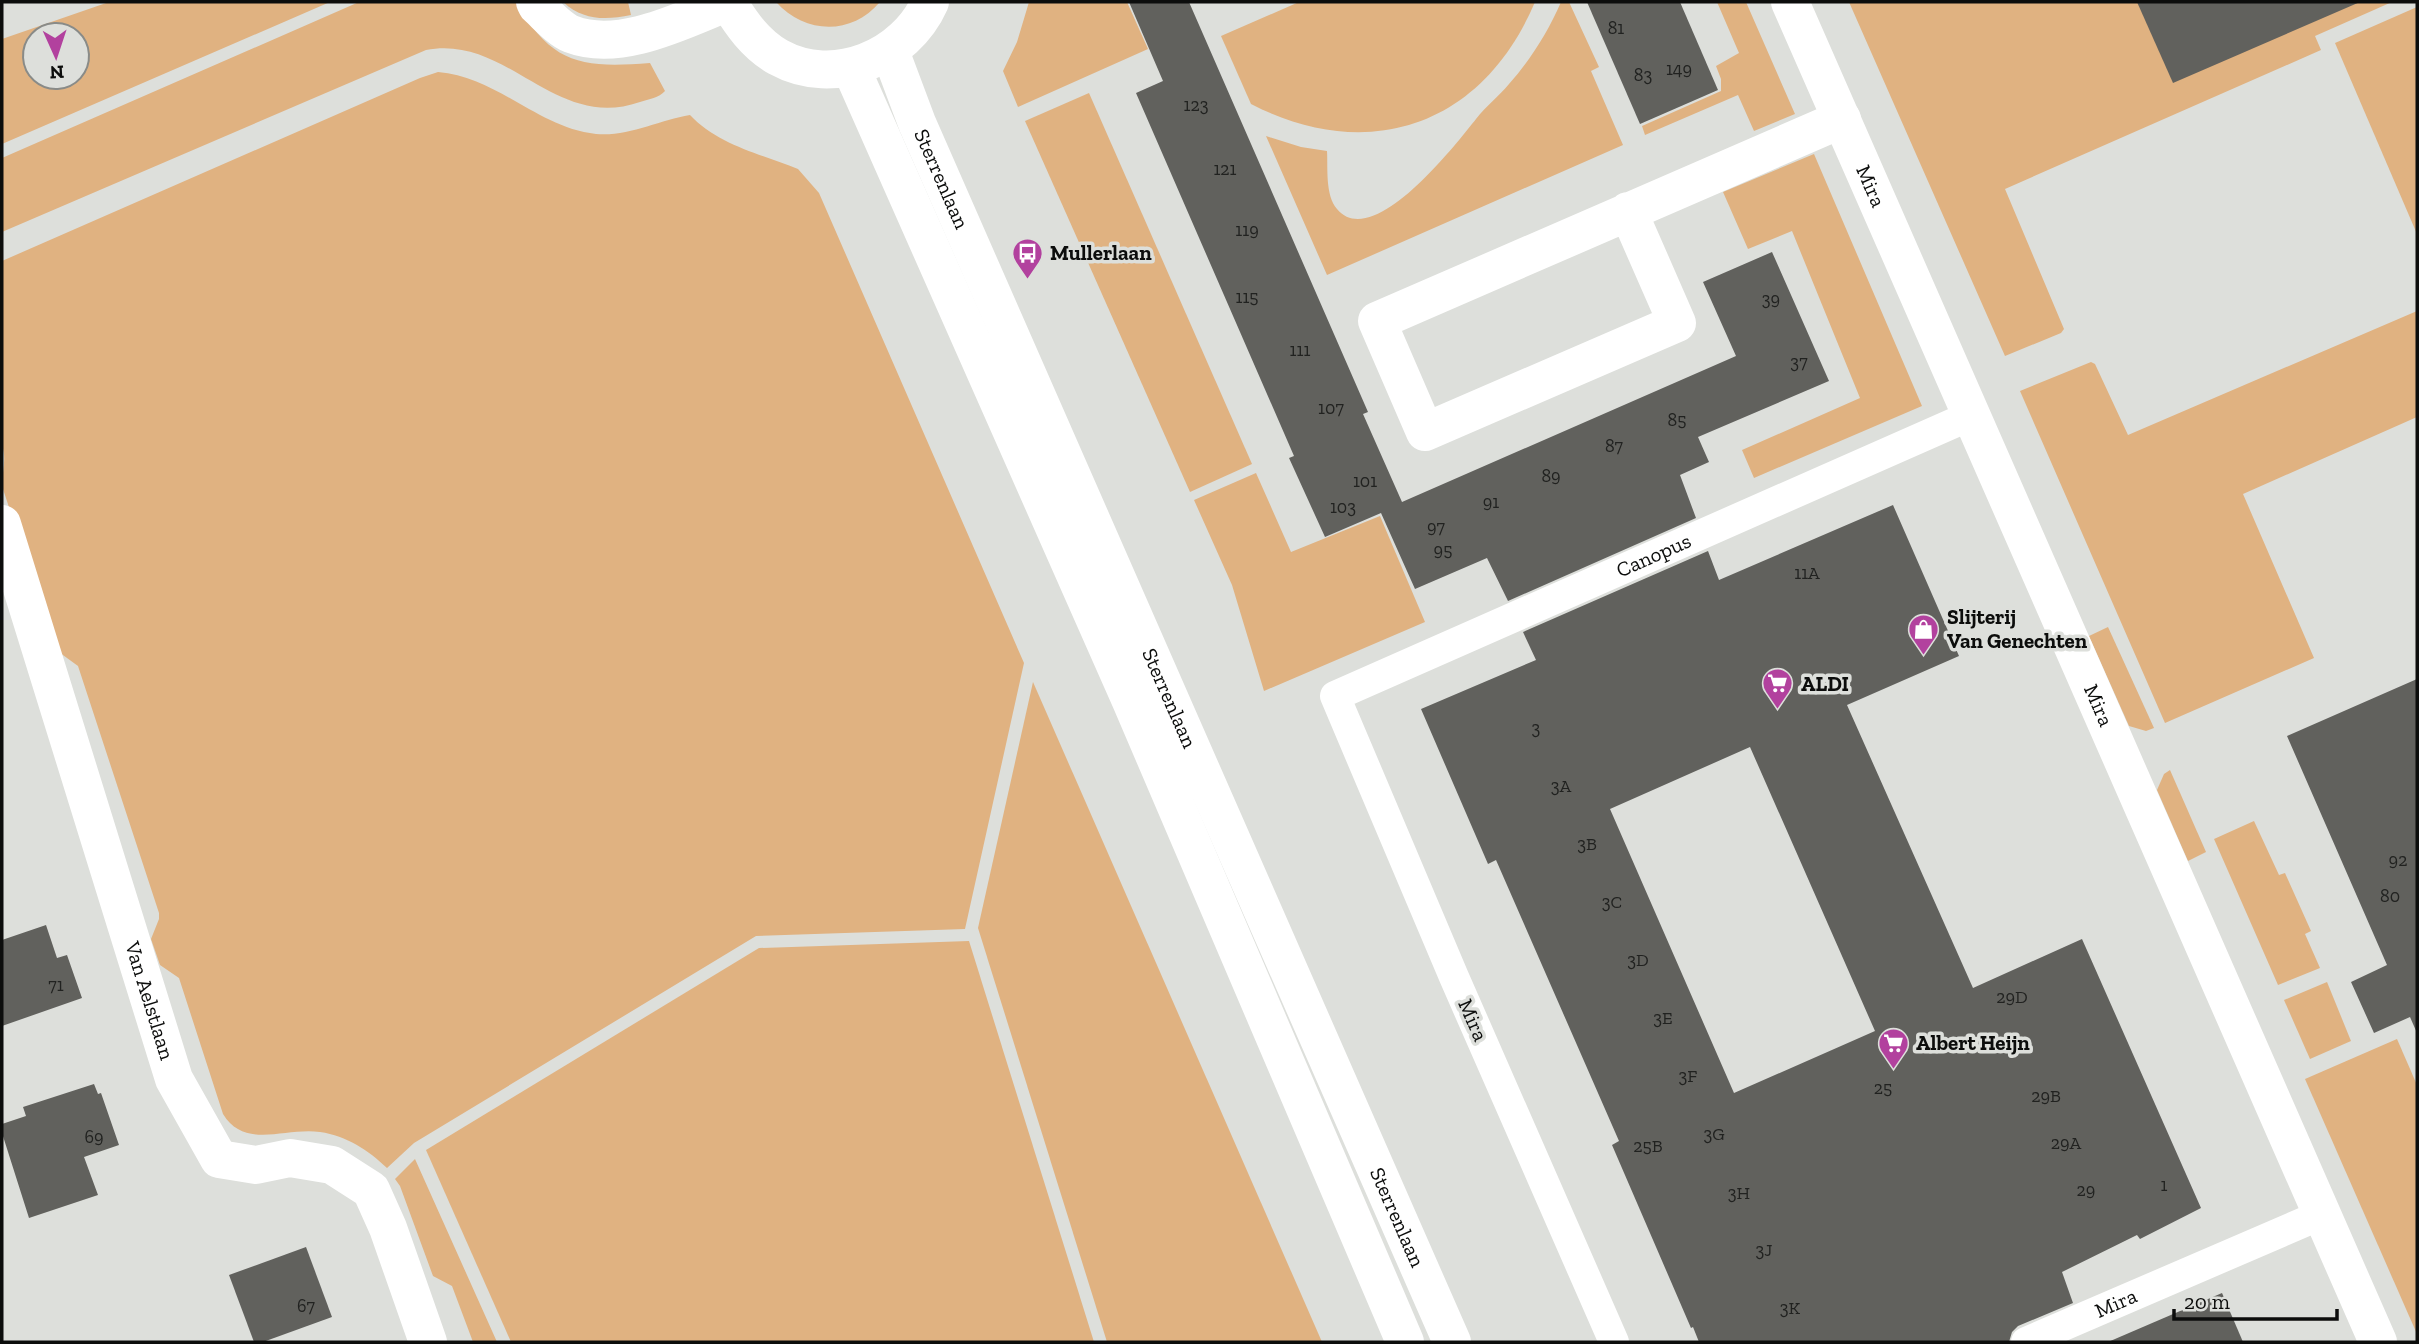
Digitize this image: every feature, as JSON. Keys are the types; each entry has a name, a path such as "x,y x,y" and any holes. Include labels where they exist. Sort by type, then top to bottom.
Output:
{"street":[{"path":"535,2 570,34 606,40 647,33 728,2 748,33 778,57 814,69 851,68 890,51 910,35 930,2"},
{"name":"Mira","path":"1790,2 2378,1342"},
{"name":"Sterrenlaan","path":"890,51 922,134 1452,1342"},
{"name":"Sterrenlaan","path":"851,68 1125,688 1405,1342"},
{"path":"1629,211 1677,323 1425,432 1377,321 1629,211 1842,119"},
{"name":"Van Aelstlaan","path":"2,524 174,1079 219,1159 256,1166 290,1158 332,1165 371,1190 388,1228 428,1342"}],"lane":[{"name":"Canopus","path":"1335,696 1972,415"},
{"name":"Mira","path":"1335,696 1454,977 1614,1342"},
{"name":"Mira","path":"2026,1342 2323,1214"}],"shaded area":[{"path":"109,2 330,2 2,144 2,39 21,32 21,91 91,91 91,21 54,21"},
{"path":"359,2 516,2 529,23 556,50 587,63 650,63 665,91 650,99 609,108 582,104 556,95 482,56 455,49 426,50 2,232 2,158"},
{"path":"563,2 628,2 631,15 596,18 579,13"},
{"path":"776,2 880,2 856,21 828,27 800,20"},
{"path":"1029,2 1127,2 1148,49 1018,107 1003,71 1017,42"},
{"path":"1299,2 1535,2 1513,44 1485,78 1454,104 1418,122 1379,131 1338,131 1295,122 1251,104 1221,36"},
{"path":"1561,2 1569,2 1599,67 1591,71 1623,145 1327,275 1266,136 1301,147 1327,151 1329,189 1337,209 1352,219 1371,217 1392,206 1413,190 1451,150 1525,65"},
{"path":"1717,2 1746,2 1795,114 1754,131 1738,95 1645,135 1642,126 1721,91 1721,79 1716,66 1739,53"},
{"path":"1849,2 2392,2 2315,36 2321,50 2005,189 2064,329 2061,333 2005,356"},
{"path":"2417,7 2417,234 2335,43"},
{"path":"438,72 480,83 555,122 596,134 632,131 690,115 713,134 727,141 798,169 819,193 1024,663 965,929 756,936 414,1143 387,1168 365,1150 339,1137 307,1131 254,1134 232,1125 223,1114 179,978 160,965 151,939 159,913 78,666 56,650 2,486 2,261"},
{"path":"1089,93 1252,464 1190,492 1025,121"},
{"path":"1814,154 1922,406 1754,478 1742,450 1860,398 1792,231 1748,249 1723,192"},
{"path":"2417,311 2417,417 2243,494 2314,658 2165,723 2020,391 2091,362 2095,364 2128,435"},
{"path":"1256,473 1291,552 1380,516 1425,622 1264,691 1232,585 1194,500"},
{"path":"2108,627 2154,728 2146,731 2129,726 2089,636"},
{"path":"1033,682 1322,1342 1107,1342 978,928"},
{"path":"2170,770 2206,852 2188,861 2157,790 2164,774"},
{"path":"2254,821 2279,875 2285,873 2311,931 2305,934 2320,968 2278,985 2214,839"},
{"path":"969,941 1094,1342 511,1342 426,1150 759,948"},
{"path":"2327,982 2351,1041 2310,1059 2284,1000"},
{"path":"2397,1039 2417,1085 2417,1334 2305,1079"},
{"path":"415,1159 497,1342 473,1342 452,1286 433,1276 400,1186 395,1179"}],"building":[{"path":"1129,2 1189,2 1368,412 1363,414 1402,502 1736,356 1703,282 1772,252 1829,381 1698,437 1709,462 1680,475 1696,518 1508,601 1487,558 1415,589 1381,513 1325,537 1289,458 1294,456 1136,93 1163,81"},
{"path":"1587,2 1680,2 1718,90 1640,124"},
{"path":"2137,2 2360,2 2173,83"},
{"path":"1893,505 1959,656 1847,705 1973,988 2082,939 2201,1208 2140,1239 2137,1235 2062,1272 2073,1303 2018,1326 2012,1332 2009,1342 1699,1342 1612,1145 1619,1141 1496,860 1488,864 1421,709 1536,660 1523,632 1708,551 1719,580","holes":["1750,747 1875,1031 1734,1093 1610,809"]},
{"path":"2417,679 2417,1033 2410,1017 2374,1033 2351,982 2387,965 2287,736"},
{"path":"46,925 57,958 67,955 82,998 2,1026 2,940"},
{"path":"94,1084 98,1094 101,1093 119,1145 84,1157 98,1195 29,1218 2,1133 2,1124 26,1116 23,1107"},
{"path":"306,1247 332,1317 263,1342 254,1342 229,1275"},
{"path":"2222,1293 2243,1342 2108,1342"}],"place":[{"name":"Mullerlaan","path":"1027,280"},
{"name":"Slijterij Van Genechten","path":"1924,656"},
{"name":"ALDI","path":"1778,711"},
{"name":"Albert Heijn","path":"1893,1070"}]}
